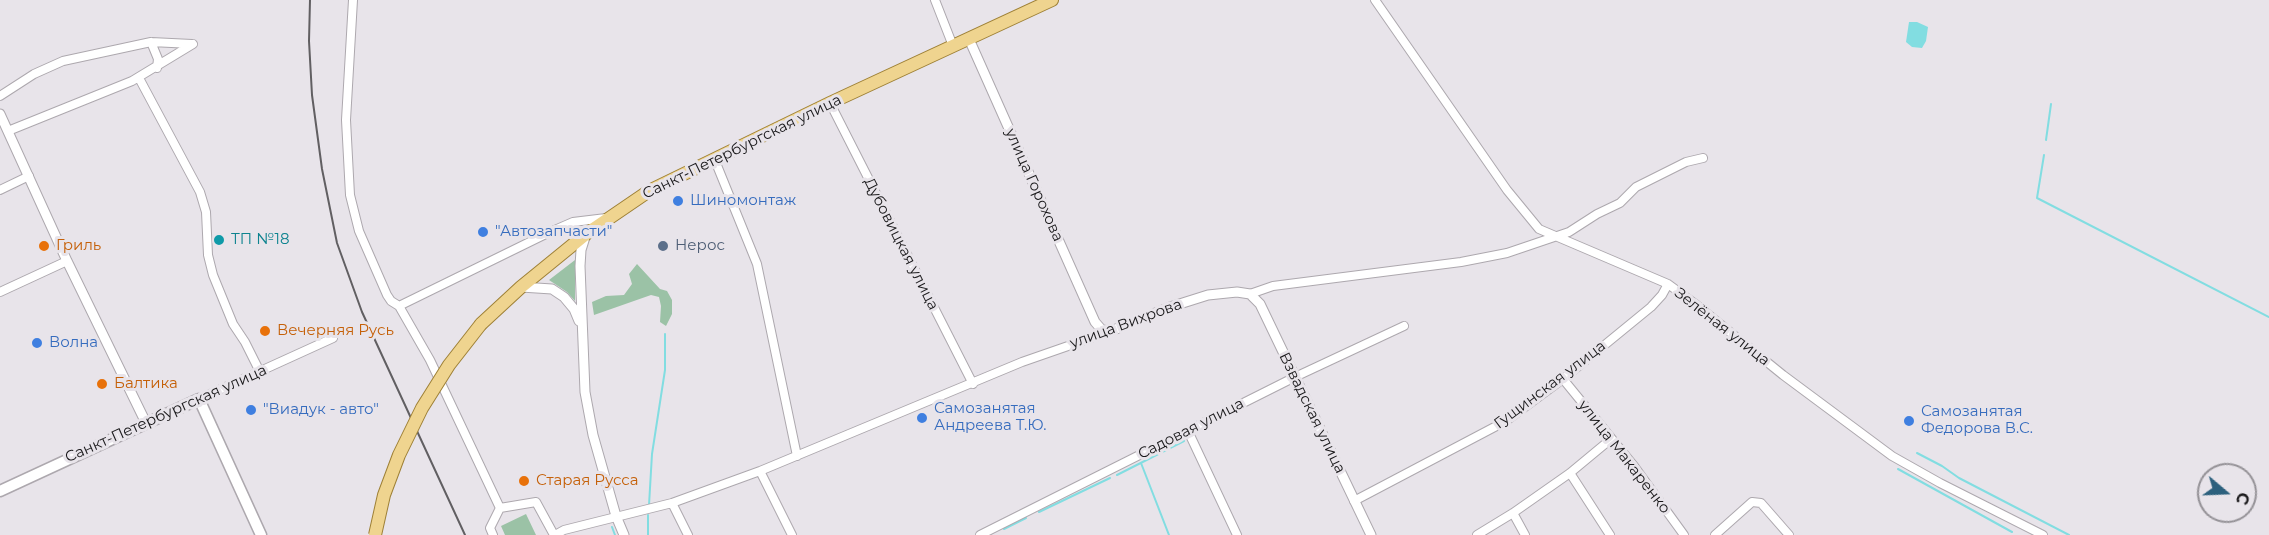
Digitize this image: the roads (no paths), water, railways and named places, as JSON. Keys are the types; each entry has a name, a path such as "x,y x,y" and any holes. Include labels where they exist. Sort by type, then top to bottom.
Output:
{"main road":[{"name":"Санкт-Петербургская улица","path":"609,218 649,191 714,158 1052,0"},
{"path":"375,535 384,495 399,455 422,408 449,365 481,324 521,287 585,234 609,218"},
{"name":"Санкт-Петербургская улица","path":"0,491 199,399"},
{"path":"199,399 261,535"}],"street":[{"path":"353,0 346,120 350,195 359,231 387,295 399,306 430,360 500,508"},
{"path":"934,0 953,46"},
{"name":"Зелёная улица","path":"1375,0 1507,190 1539,229 1553,237 1668,284 1783,375 1892,456 2043,535"},
{"name":"улица Горохова","path":"969,39 1095,322 1102,330"},
{"path":"151,42 158,59 157,68"},
{"path":"0,96 34,74 63,61 151,42 193,44 139,78 8,131"},
{"path":"139,78 200,192 206,212 208,255 213,275 232,324 245,342 260,372"},
{"name":"Дубовицкая улица","path":"830,103 973,384"},
{"path":"0,114 67,261 147,423"},
{"path":"714,158 757,264 797,456"},
{"name":"улица Вихрова","path":"554,535 564,530 672,503 760,471 1022,362 1091,338 1102,330 1111,331 1170,307 1209,295 1237,292 1250,294 1273,286 1461,262 1506,252 1569,232 1597,214 1620,203 1636,187 1686,162 1695,162 1703,158"},
{"path":"0,190 29,176"},
{"name":"Санкт-Петербургская улица","path":"399,306 573,222 609,218"},
{"path":"585,234 580,266 585,392 593,435 616,516 624,535"},
{"path":"0,292 67,261"},
{"name":"Гущинская улица","path":"1354,501 1506,421 1563,379 1651,307 1668,284"},
{"path":"521,287 552,289 564,297 574,309 581,326"},
{"name":"Взвадская улица","path":"1250,294 1260,304 1371,535"},
{"name":"Садовая улица","path":"980,535 1295,377 1404,326"},
{"name":"Санкт-Петербургская улица","path":"199,399 333,338"},
{"name":"улица Макаренко","path":"1563,379 1640,473 1684,535"},
{"path":"1188,431 1237,535"},
{"path":"1477,535 1570,473 1611,439"},
{"path":"760,471 792,535"},
{"path":"1570,473 1610,535"},
{"path":"500,508 536,502 554,535"},
{"path":"1714,535 1752,502 1761,503 1789,535"},
{"path":"672,503 688,535"},
{"path":"493,535 490,528 500,508"},
{"path":"1513,513 1526,535"}],"water":[{"path":"1909,22 1917,22 1928,27 1926,41 1922,48 1912,47 1906,42"}],"waterway":[{"path":"2046,140 2051,104"},
{"path":"2044,155 2037,198 2269,317"},
{"path":"649,505 652,454 665,370 665,334"},
{"path":"1117,475 1184,441"},
{"path":"1917,453 1959,478 2069,535"},
{"path":"1141,463 1169,535"},
{"path":"1898,469 2012,532"},
{"path":"1039,512 1110,478"},
{"path":"648,515 648,535"},
{"path":"1004,529 1026,518"},
{"path":"612,527 615,535"}],"railway":[{"path":"310,0 309,41 312,95 322,169 337,243 362,312 465,535"}],"place":[{"name":"Шиномонтаж","path":"678,201"},
{"name":"\"Автозапчасти\"","path":"483,232"},
{"name":"ТП №18","path":"219,240"},
{"name":"Гриль","path":"44,246"},
{"name":"Нерос","path":"663,246"},
{"name":"Вечерняя Русь","path":"265,331"},
{"name":"Волна","path":"37,343"},
{"name":"Балтика","path":"102,384"},
{"name":"\"Виадук - авто\"","path":"251,410"},
{"name":"Самозанятая Андреева Т.Ю.","path":"922,418"},
{"name":"Самозанятая Федорова В.С.","path":"1909,421"},
{"name":"Старая Русса","path":"524,481"}]}
